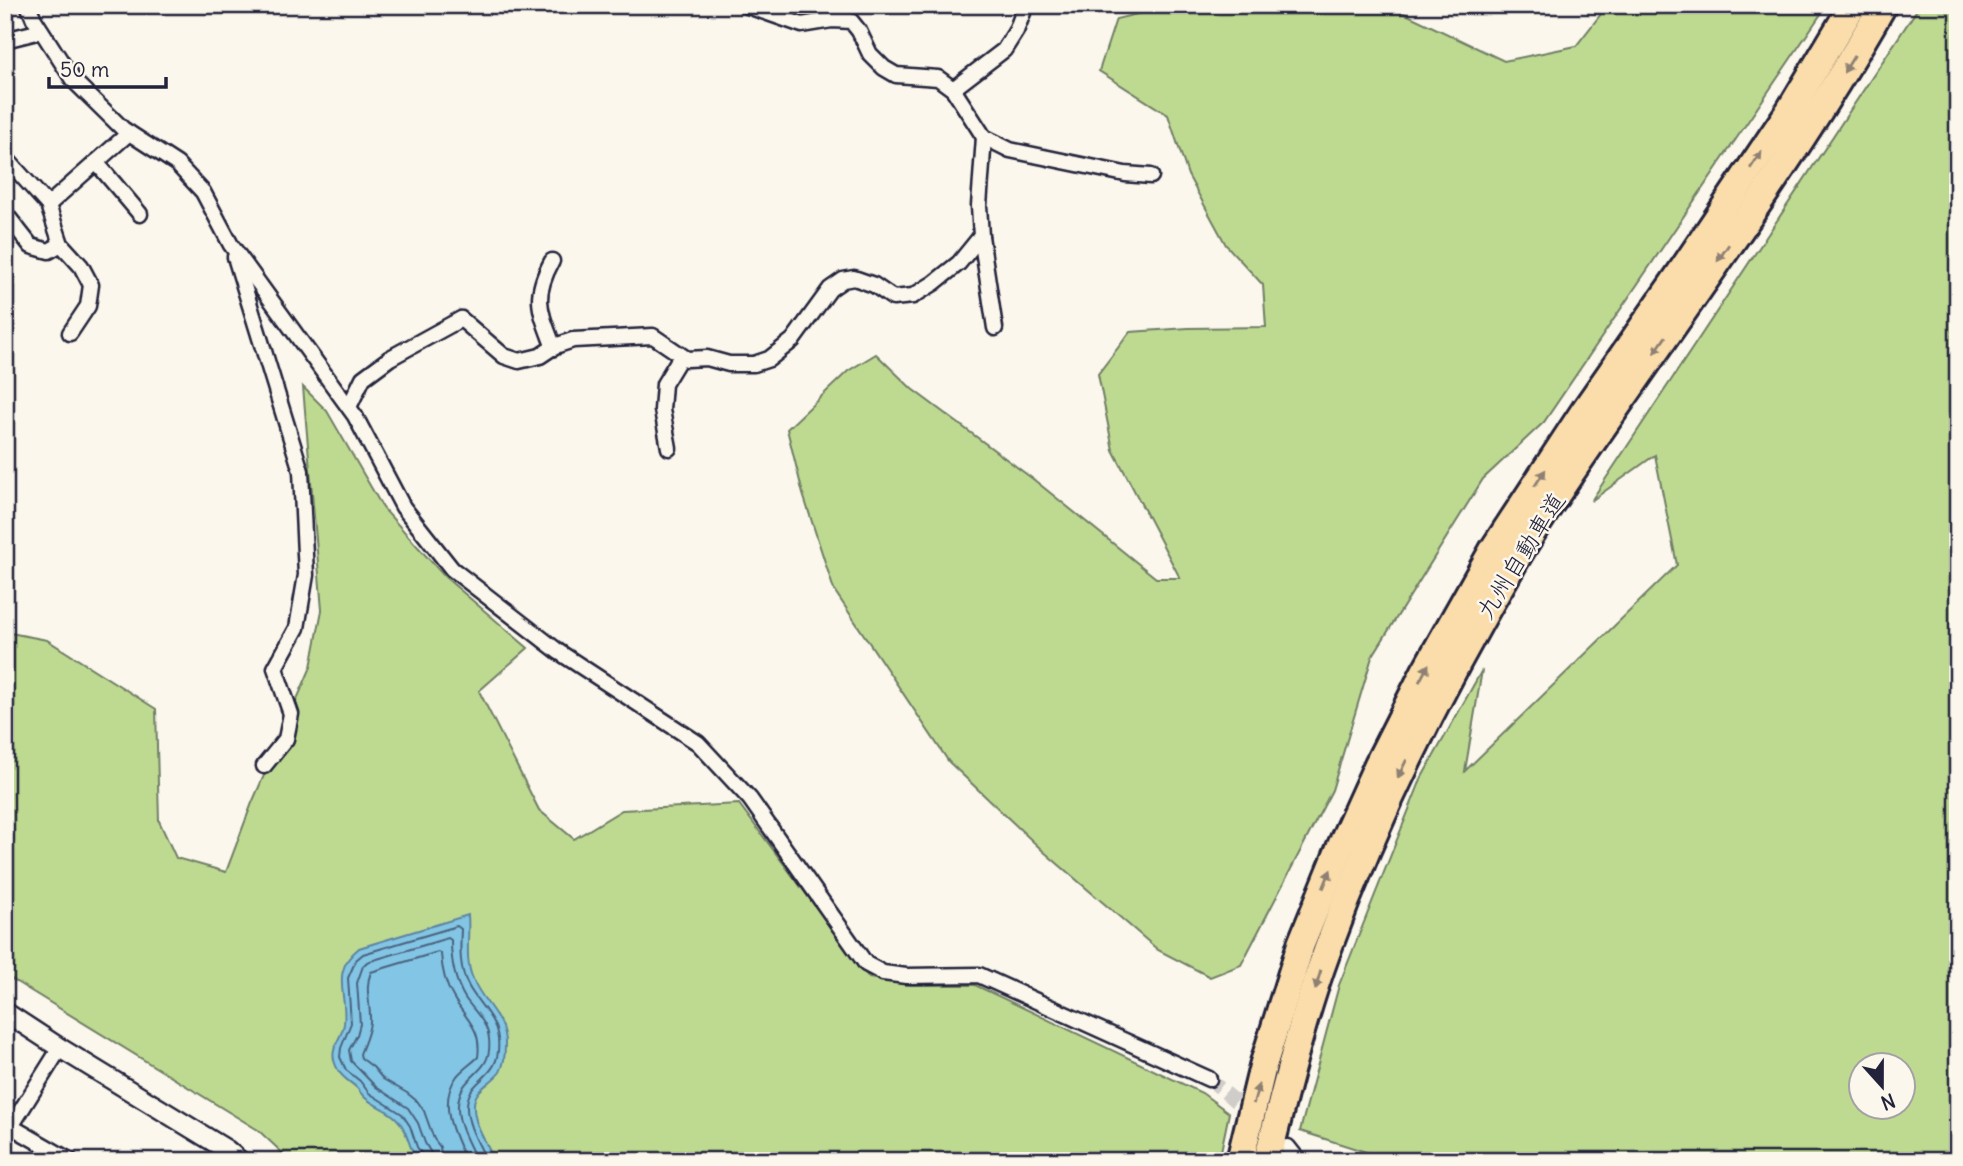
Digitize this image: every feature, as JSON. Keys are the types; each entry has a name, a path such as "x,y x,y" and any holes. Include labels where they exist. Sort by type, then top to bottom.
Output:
{"highway":[{"name":"九州自動車道","path":"1278,1154 1291,1068 1326,953 1405,763 1445,683 1518,555 1607,421 1853,5"},
{"name":"九州自動車道","path":"1240,1161 1263,1066 1301,944 1378,764 1425,671 1493,550 1585,410 1688,283 1817,114 1883,5"}],"street":[{"path":"28,5 41,31 73,80 129,132 177,164 203,192 231,245 355,416 403,507 452,569 559,652 698,743 750,799 866,964 883,973 906,976 979,975 1209,1079"},
{"path":"745,5 802,24 832,20 851,21 870,54 884,68 896,75 938,78 953,89 984,137 1010,150 1125,174 1151,176"},
{"path":"822,5 832,20"},
{"path":"953,89 1004,50 1016,31 1026,5"},
{"path":"5,40 41,31"},
{"path":"48,205 129,132"},
{"path":"984,137 979,206 995,328"},
{"path":"5,157 48,205 61,244 82,266 91,285 88,306 69,333"},
{"path":"96,162 140,214"},
{"path":"5,213 31,246 48,251 61,244"},
{"path":"349,407 363,377 390,358 461,319 504,356 519,360 540,356 573,340 653,336 687,359 707,358 729,364 754,364 769,359 793,340 830,289 843,280 854,278 874,285 893,298 913,296 959,263 981,236"},
{"path":"231,245 301,471 306,575 297,628 275,668 291,714 286,739 264,766"},
{"path":"552,261 543,278 538,306 554,348"},
{"path":"669,448 662,410 664,384 681,356"},
{"path":"5,1012 227,1150 240,1161"},
{"path":"60,1048 7,1129 71,1161"},
{"path":"1278,1154 1299,1161"}],"green space":[{"path":"1175,5 1387,5 1504,61 1576,46 1608,5 1827,5 1544,422 1483,479 1372,657 1332,790 1241,965 1210,977 1158,950 1043,851 949,762 834,590 803,494 787,429 848,371 876,354 912,389 1033,479 1156,578 1180,578 1113,450 1098,374 1130,332 1266,327 1263,285 1226,245 1188,175 1168,115 1099,71 1116,19"},
{"path":"1920,5 1958,5 1958,1161 1383,1161 1379,1156 1300,1131 1339,985 1422,777 1482,670 1465,771 1677,565 1655,455 1591,501"},
{"path":"303,387 327,411 383,508 445,577 528,648 479,691 539,810 574,839 622,810 739,804 869,978 912,985 975,985 1202,1093 1229,1113 1219,1161 291,1161 258,1130 5,975 5,632 47,640 156,709 159,821 176,858 226,872 252,803 311,667 322,610"}],"water":[{"path":"468,915 470,971 477,988 498,1019 504,1036 505,1053 501,1069 477,1095 474,1105 478,1127 495,1161 418,1161 400,1122 365,1098 342,1075 335,1063 334,1051 345,1013 342,975 350,957 359,948"}],"tunnel":[{"path":"1209,1079 1253,1116"}]}
